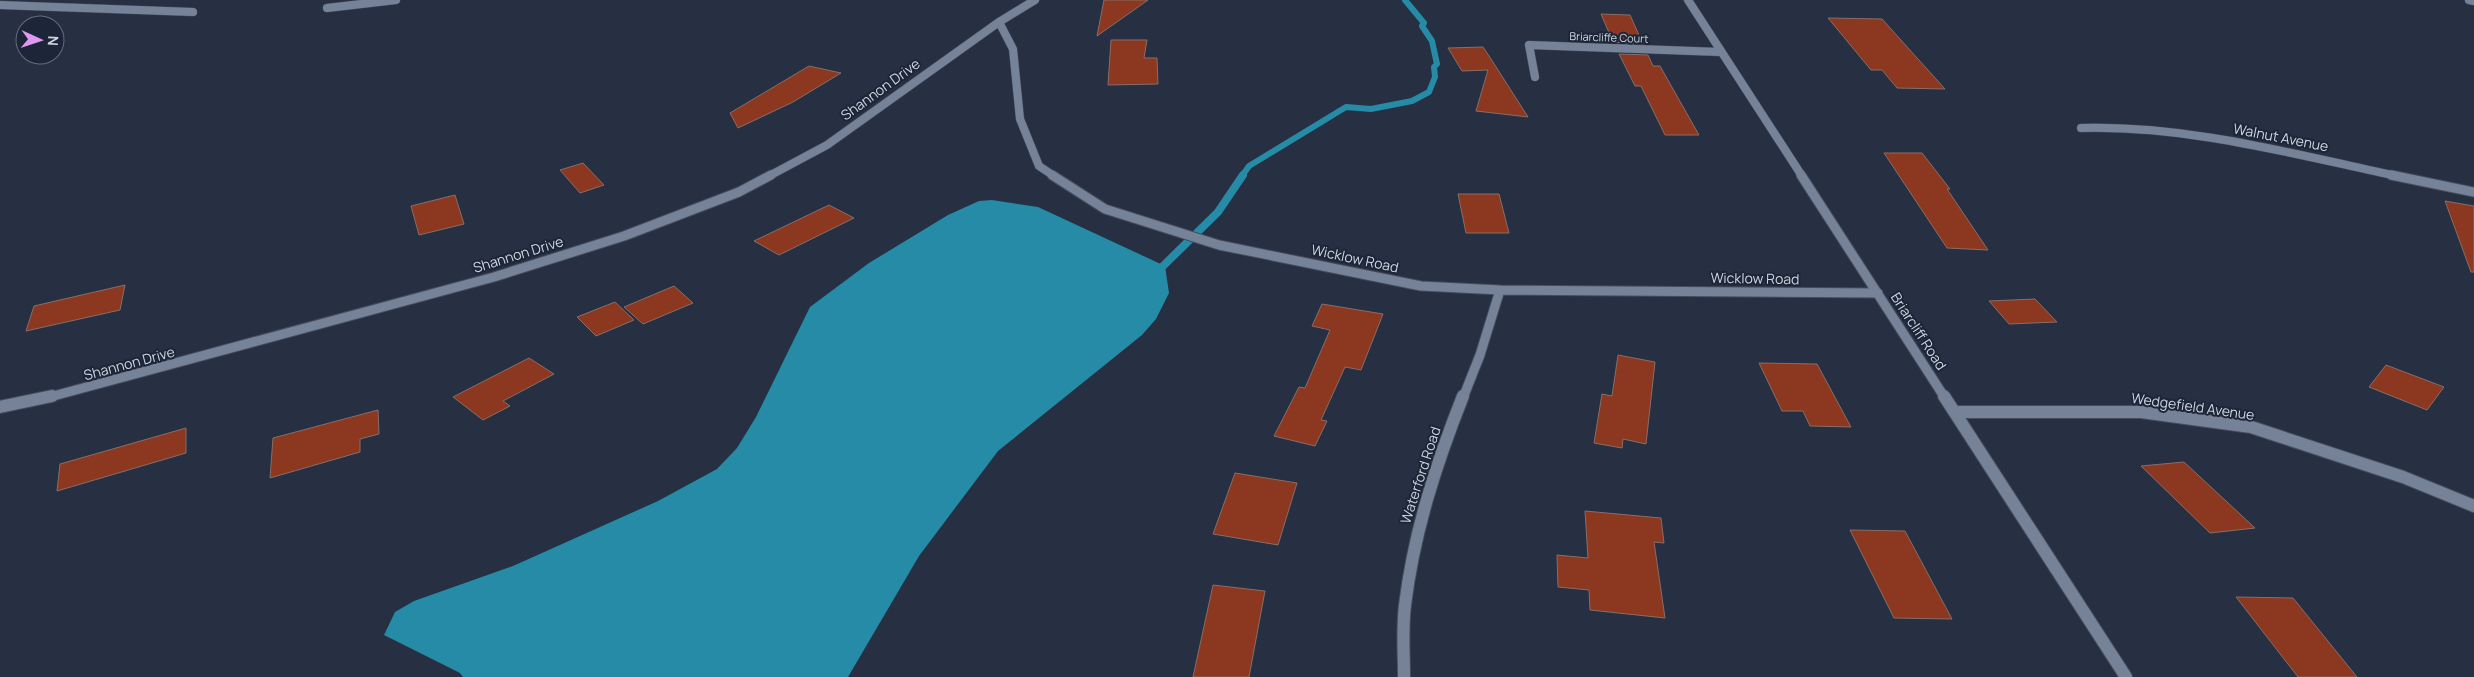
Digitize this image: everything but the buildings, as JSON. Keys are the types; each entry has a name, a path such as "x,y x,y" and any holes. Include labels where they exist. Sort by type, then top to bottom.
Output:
{"street":[{"path":"327,8 396,0"},
{"path":"999,22 1035,0"},
{"name":"Briarcliff Road","path":"1688,0 2126,677"},
{"path":"2470,0 2474,1"},
{"path":"0,5 193,12"},
{"name":"Wicklow Road","path":"999,22 1013,49 1020,119 1039,166 1104,209 1174,229 1219,245 1421,286 1500,290 1878,293"},
{"name":"Shannon Drive","path":"0,407 78,390 494,277 624,236 732,195 827,145 943,60 999,22"},
{"name":"Briarcliffe Court","path":"1535,77 1528,45 1720,52"},
{"name":"Walnut Avenue","path":"2081,128 2122,127 2204,136 2474,192"},
{"name":"Waterford Road","path":"1404,677 1405,606 1419,522 1442,451 1480,355 1500,290"},
{"name":"Wedgefield Avenue","path":"1956,412 2142,412 2250,427 2403,477 2474,506"}],"water":[{"path":"992,200 1038,207 1165,266 1169,293 1156,319 1142,335 998,451 919,556 848,677 463,677 460,673 384,635 395,612 414,601 513,566 658,501 717,469 737,448 756,417 810,307 869,263 948,215 979,201"}],"waterway":[{"path":"1242,176 1249,166 1346,107 1371,109 1412,101 1429,92 1435,77 1434,67 1437,64 1432,41 1422,26 1424,23 1405,0"},
{"path":"1156,273 1218,212 1243,175"}]}
